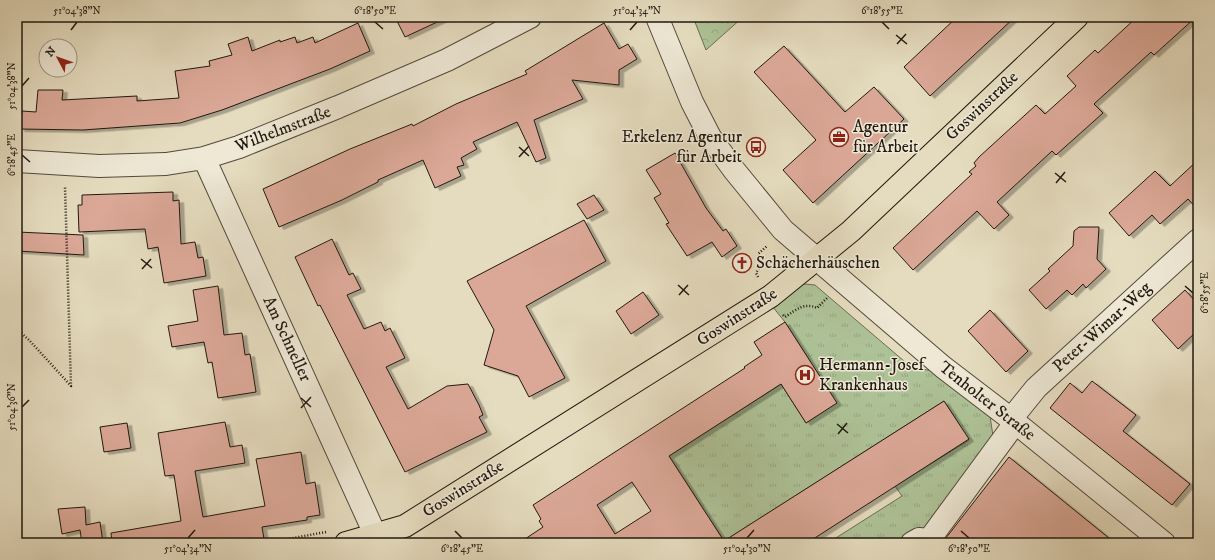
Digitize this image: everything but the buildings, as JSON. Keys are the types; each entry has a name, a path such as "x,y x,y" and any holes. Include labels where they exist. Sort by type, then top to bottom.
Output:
{"main road":[{"name":"Goswinstraße","path":"338,537 378,539 405,526 771,296 818,260 851,231 1077,17"}],"street":[{"name":"Wilhelmstraße","path":"17,161 99,166 166,164 204,158 246,144 447,60 530,17"},
{"name":"Tenholter Straße","path":"657,17 692,102 710,137 734,170 783,230 943,367 1013,421 1164,543"},
{"name":"Am Schneller","path":"204,158 378,539"},
{"name":"Peter-Wimar-Weg","path":"912,543 919,539 928,540 1036,388 1198,240"}],"path":[{"path":"17,329 71,386 65,164"},
{"path":"266,543 338,537"}],"green space":[{"path":"693,17 743,17 706,50"},
{"path":"805,284 815,285 911,367 944,373 990,416 993,436 937,543 828,543 902,496 895,486 969,440 944,401 724,541 669,456 781,384 806,423 836,403 785,322 772,306 796,287"}],"place":[{"name":"Agentur für Arbeit","path":"839,137"},
{"name":"Erkelenz Agentur für Arbeit","path":"756,147"},
{"name":"Schächerhäuschen","path":"742,263"},
{"name":"Hermann-Josef Krankenhaus","path":"805,375"}]}
